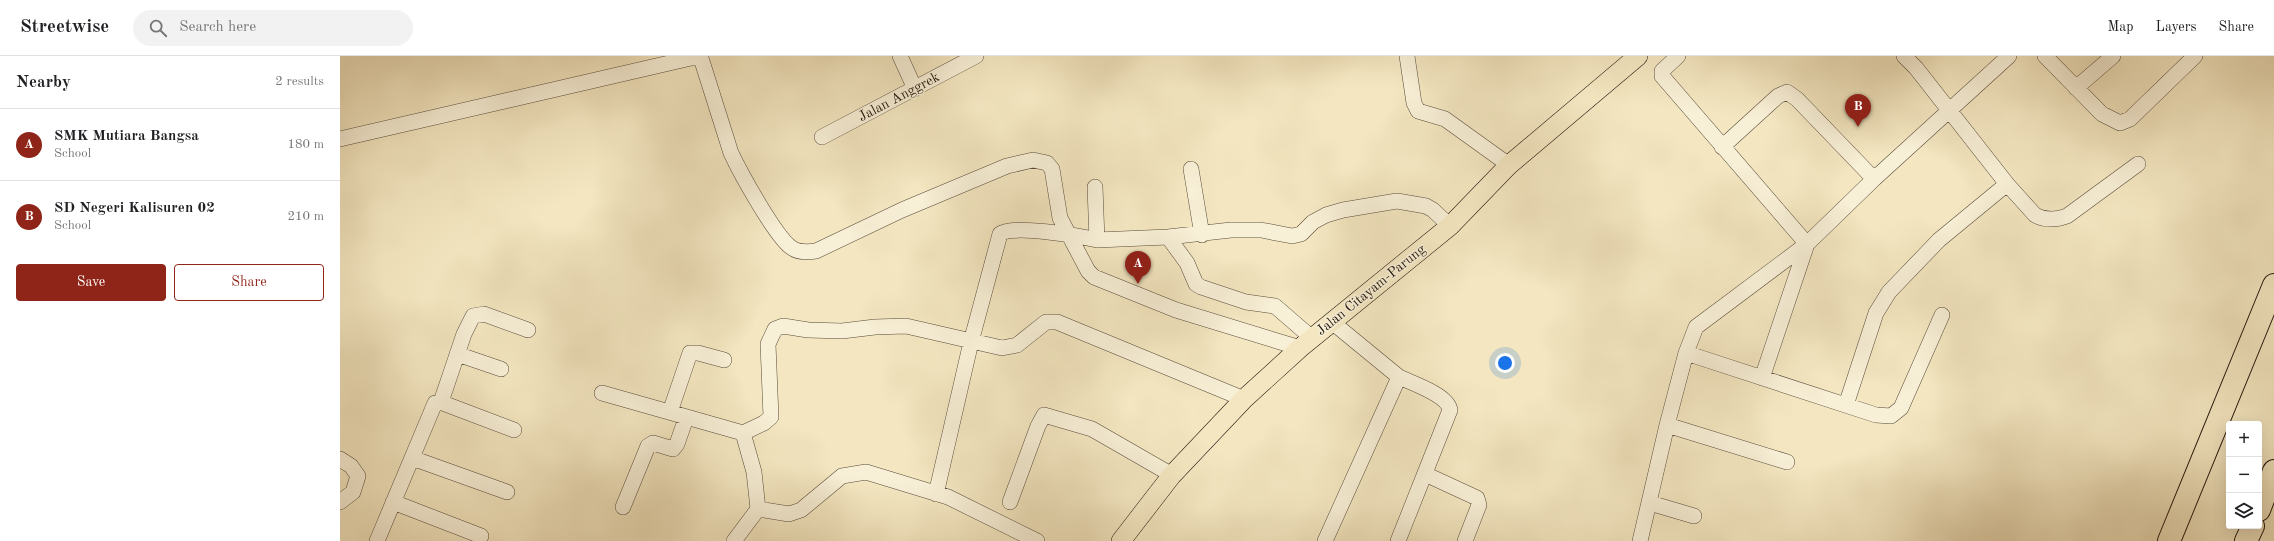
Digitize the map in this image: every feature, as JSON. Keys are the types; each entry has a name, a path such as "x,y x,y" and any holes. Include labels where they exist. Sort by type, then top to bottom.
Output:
{"highway":[{"path":"2169,541 2274,285"},
{"path":"2262,502 2274,471"},
{"path":"2246,541 2252,529"}],"main road":[{"name":"Jalan Citayam-Parung","path":"1121,541 1172,475 1244,399 1306,343 1383,282 1450,226 1509,166 1638,56"}],"street":[{"path":"900,56 915,89"},
{"name":"Jalan Anggrek","path":"822,137 976,56"},
{"path":"1407,56 1414,103 1418,111 1445,119 1509,166"},
{"path":"1678,56 1662,71 1661,75 1722,148 1807,244"},
{"path":"1904,56 1916,68 2007,184 2035,215 2048,220 2057,220 2067,216 2138,164"},
{"path":"1640,541 1667,425 1686,353 1692,334 1701,322 1807,244 1948,110 2009,56"},
{"path":"2045,56 2106,118 2115,122 2125,122 2195,56"},
{"path":"2076,88 2113,56"},
{"path":"340,139 698,57 703,61 731,153 738,168 771,222 786,243 793,249 804,252 816,251 909,207 1007,166 1033,160 1047,163 1052,169 1060,218 1088,271 1094,277 1176,310 1306,343"},
{"path":"1722,148 1778,96 1787,92 1797,99 1874,179"},
{"path":"1191,169 1202,235"},
{"path":"1846,405 1876,313 1889,292 1939,240 2007,184"},
{"path":"1095,187 1097,240"},
{"path":"936,494 971,342 1000,234 1009,230 1068,234 1097,240 1202,235 1231,230 1261,230 1292,236 1301,234 1313,222 1331,213 1397,201 1426,206 1434,210 1450,226"},
{"path":"1168,237 1187,263 1196,284 1200,287 1246,302 1275,306 1306,343"},
{"path":"1762,378 1807,244"},
{"path":"441,402 468,323 476,315 484,314 528,330"},
{"path":"1686,353 1876,415 1891,416 1897,413 1901,408 1942,315"},
{"path":"602,393 743,433 764,423 771,417 768,344 771,333 778,327 842,331 875,327 906,326 1002,348 1017,345 1046,322 1057,322 1244,399"},
{"path":"1332,322 1398,377 1444,399 1450,406 1449,417 1398,541"},
{"path":"670,412 690,354 698,353 724,360"},
{"path":"457,354 501,369"},
{"path":"1325,541 1398,377"},
{"path":"377,541 433,406 437,402 441,402 514,430"},
{"path":"1010,502 1038,426 1044,415 1092,429 1172,475"},
{"path":"622,507 648,446 653,444 670,449 673,448 677,444 686,418"},
{"path":"1667,425 1786,462"},
{"path":"734,541 758,509 754,472 743,433"},
{"path":"412,458 507,492"},
{"path":"340,459 350,466 358,476 353,492 340,502"},
{"path":"758,509 789,514 801,510 842,476 857,472 866,472 959,502 1037,541"},
{"path":"1425,474 1477,498 1479,505 1465,541"},
{"path":"393,502 482,536"},
{"path":"1650,503 1694,516"}],"place":[{"name":"SD Negeri Kalisuren 02","path":"1858,127"},
{"name":"SMK Mutiara Bangsa","path":"1138,284"}]}
